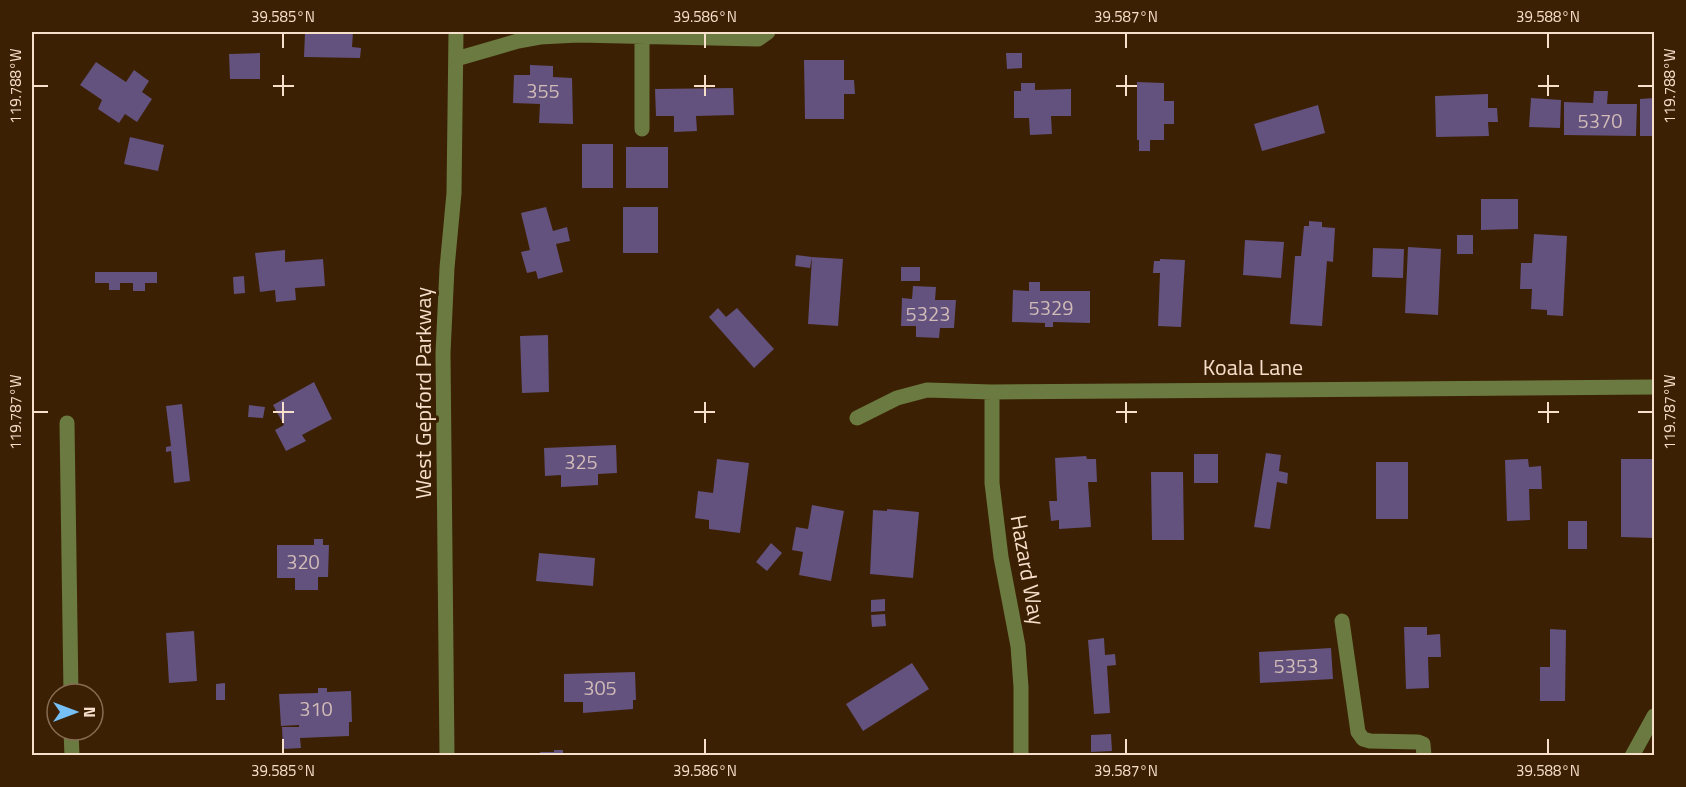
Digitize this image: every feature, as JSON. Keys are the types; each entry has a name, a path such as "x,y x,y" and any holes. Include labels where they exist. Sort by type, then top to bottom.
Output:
{"street":[{"name":"West Gepford Parkway","path":"447,756 443,353 446,279 455,184 456,32"},
{"path":"456,59 540,37 578,35 758,39 768,32"},
{"path":"642,37 642,129"},
{"name":"Koala Lane","path":"857,418 897,398 927,390 992,392 1654,387"},
{"name":"Hazard Way","path":"992,392 992,483 995,519 1018,646 1021,687 1021,756"},
{"path":"67,423 71,682"},
{"path":"1342,621 1358,732 1363,739 1370,741 1418,742 1423,744 1424,756"},
{"path":"1632,756 1654,716"}],"building":[{"path":"305,32 353,32 352,47 361,48 360,58 304,57"},
{"path":"260,53 260,79 230,79 229,54"},
{"path":"1006,53 1022,53 1022,68 1007,69"},
{"path":"804,60 844,60 844,80 854,80 855,94 844,94 844,119 805,119"},
{"path":"96,62 126,82 134,70 149,81 142,92 152,99 137,122 125,114 119,123 98,109 102,100 80,85"},
{"path":"530,65 553,66 553,77 572,78 573,124 539,123 540,104 513,103 514,75 530,75"},
{"path":"1137,82 1164,83 1164,101 1174,101 1174,124 1164,124 1164,140 1150,140 1150,151 1139,151"},
{"path":"1021,83 1035,83 1035,90 1071,89 1071,116 1051,116 1052,134 1030,135 1029,118 1014,118 1014,91 1021,91"},
{"path":"733,88 734,115 696,116 697,131 674,132 674,116 656,116 655,89"},
{"path":"1594,91 1608,91 1607,104 1637,104 1636,136 1564,135 1564,102 1593,103"},
{"path":"1488,94 1488,108 1497,108 1498,122 1488,122 1489,136 1436,137 1435,96"},
{"path":"1531,98 1561,100 1560,128 1529,127"},
{"path":"1654,98 1654,136 1640,136 1640,99"},
{"path":"1318,105 1325,133 1262,151 1254,124"},
{"path":"130,137 164,145 158,171 124,164"},
{"path":"582,144 613,144 613,188 582,188"},
{"path":"626,147 668,147 668,188 626,188"},
{"path":"1481,199 1518,199 1518,229 1481,230"},
{"path":"546,207 553,231 567,227 570,241 556,244 563,272 538,279 536,271 527,273 521,252 530,250 521,213"},
{"path":"623,207 658,207 658,253 623,253"},
{"path":"1309,221 1322,222 1322,227 1335,228 1333,262 1327,261 1322,326 1290,324 1295,256 1301,256 1304,226 1309,226"},
{"path":"1534,234 1567,236 1563,316 1547,315 1547,310 1531,309 1532,289 1520,289 1521,263 1532,263"},
{"path":"1457,235 1473,235 1473,254 1457,254"},
{"path":"1245,240 1284,242 1281,278 1243,275"},
{"path":"1408,247 1441,249 1438,315 1405,313"},
{"path":"1373,248 1404,249 1403,278 1372,277"},
{"path":"285,250 285,262 323,259 325,286 295,288 296,300 276,302 275,290 260,292 255,253"},
{"path":"796,255 812,257 810,268 795,266"},
{"path":"812,257 843,259 838,326 808,324"},
{"path":"1160,259 1185,260 1181,327 1158,326 1160,273 1153,273 1154,261 1160,261"},
{"path":"901,267 920,267 920,281 901,281"},
{"path":"95,272 157,272 157,283 145,283 145,291 133,291 133,283 120,283 120,290 109,290 109,283 95,283"},
{"path":"244,276 245,293 234,294 233,277"},
{"path":"1029,282 1040,282 1040,291 1090,291 1090,323 1053,322 1053,327 1045,327 1045,323 1012,322 1013,290 1029,291"},
{"path":"913,286 936,287 935,300 956,300 954,328 940,328 939,338 916,337 916,326 901,326 902,298 912,299"},
{"path":"718,308 726,317 737,308 774,349 754,368 709,317"},
{"path":"548,335 549,392 522,393 520,336"},
{"path":"314,382 332,419 302,435 306,441 286,451 275,430 284,425 273,405"},
{"path":"182,404 190,481 174,483 171,451 166,452 166,447 171,446 166,406"},
{"path":"249,405 265,407 263,418 248,417"},
{"path":"616,445 617,473 598,474 598,485 561,487 561,475 545,476 544,448"},
{"path":"1266,453 1281,455 1279,471 1288,473 1287,484 1277,482 1270,529 1254,527"},
{"path":"1194,454 1218,454 1218,483 1194,483"},
{"path":"1086,456 1087,459 1096,459 1097,482 1088,482 1091,527 1059,529 1059,520 1051,521 1049,501 1057,501 1055,458"},
{"path":"717,459 749,463 740,533 709,529 709,520 695,518 698,491 713,493"},
{"path":"1528,459 1529,467 1541,466 1542,489 1529,489 1530,520 1507,521 1505,460"},
{"path":"1621,459 1653,459 1653,538 1621,537"},
{"path":"1376,462 1408,462 1408,519 1376,519"},
{"path":"1151,472 1183,472 1184,540 1152,540"},
{"path":"812,505 844,511 831,581 799,575 803,552 792,550 796,527 808,529"},
{"path":"887,509 919,512 913,578 870,574 873,510 887,511"},
{"path":"1568,521 1587,521 1587,549 1568,549"},
{"path":"314,539 323,539 323,545 329,545 328,577 318,577 318,590 295,590 295,578 277,578 277,545 314,545"},
{"path":"771,543 782,553 767,571 756,562"},
{"path":"539,553 595,558 593,586 536,581"},
{"path":"885,599 885,611 871,612 871,600"},
{"path":"885,614 886,626 872,627 871,615"},
{"path":"1404,627 1427,627 1427,635 1440,634 1441,657 1428,657 1429,688 1406,689"},
{"path":"1550,629 1566,630 1565,701 1540,701 1540,667 1550,667"},
{"path":"194,631 197,681 169,683 166,633"},
{"path":"1104,638 1105,655 1115,654 1116,665 1107,666 1110,713 1094,714 1088,640"},
{"path":"1331,648 1333,679 1260,683 1259,652"},
{"path":"912,663 929,689 863,731 846,704"},
{"path":"635,672 636,700 633,700 633,709 583,713 583,702 564,702 564,674"},
{"path":"225,683 225,700 216,700 216,684"},
{"path":"318,688 327,688 327,692 351,691 352,722 349,722 349,736 300,738 301,748 283,749 282,727 299,727 299,725 281,726 279,694 318,693"},
{"path":"1111,734 1112,751 1091,752 1091,735"},
{"path":"554,750 563,750 563,756 540,756 540,752 554,752"}]}
